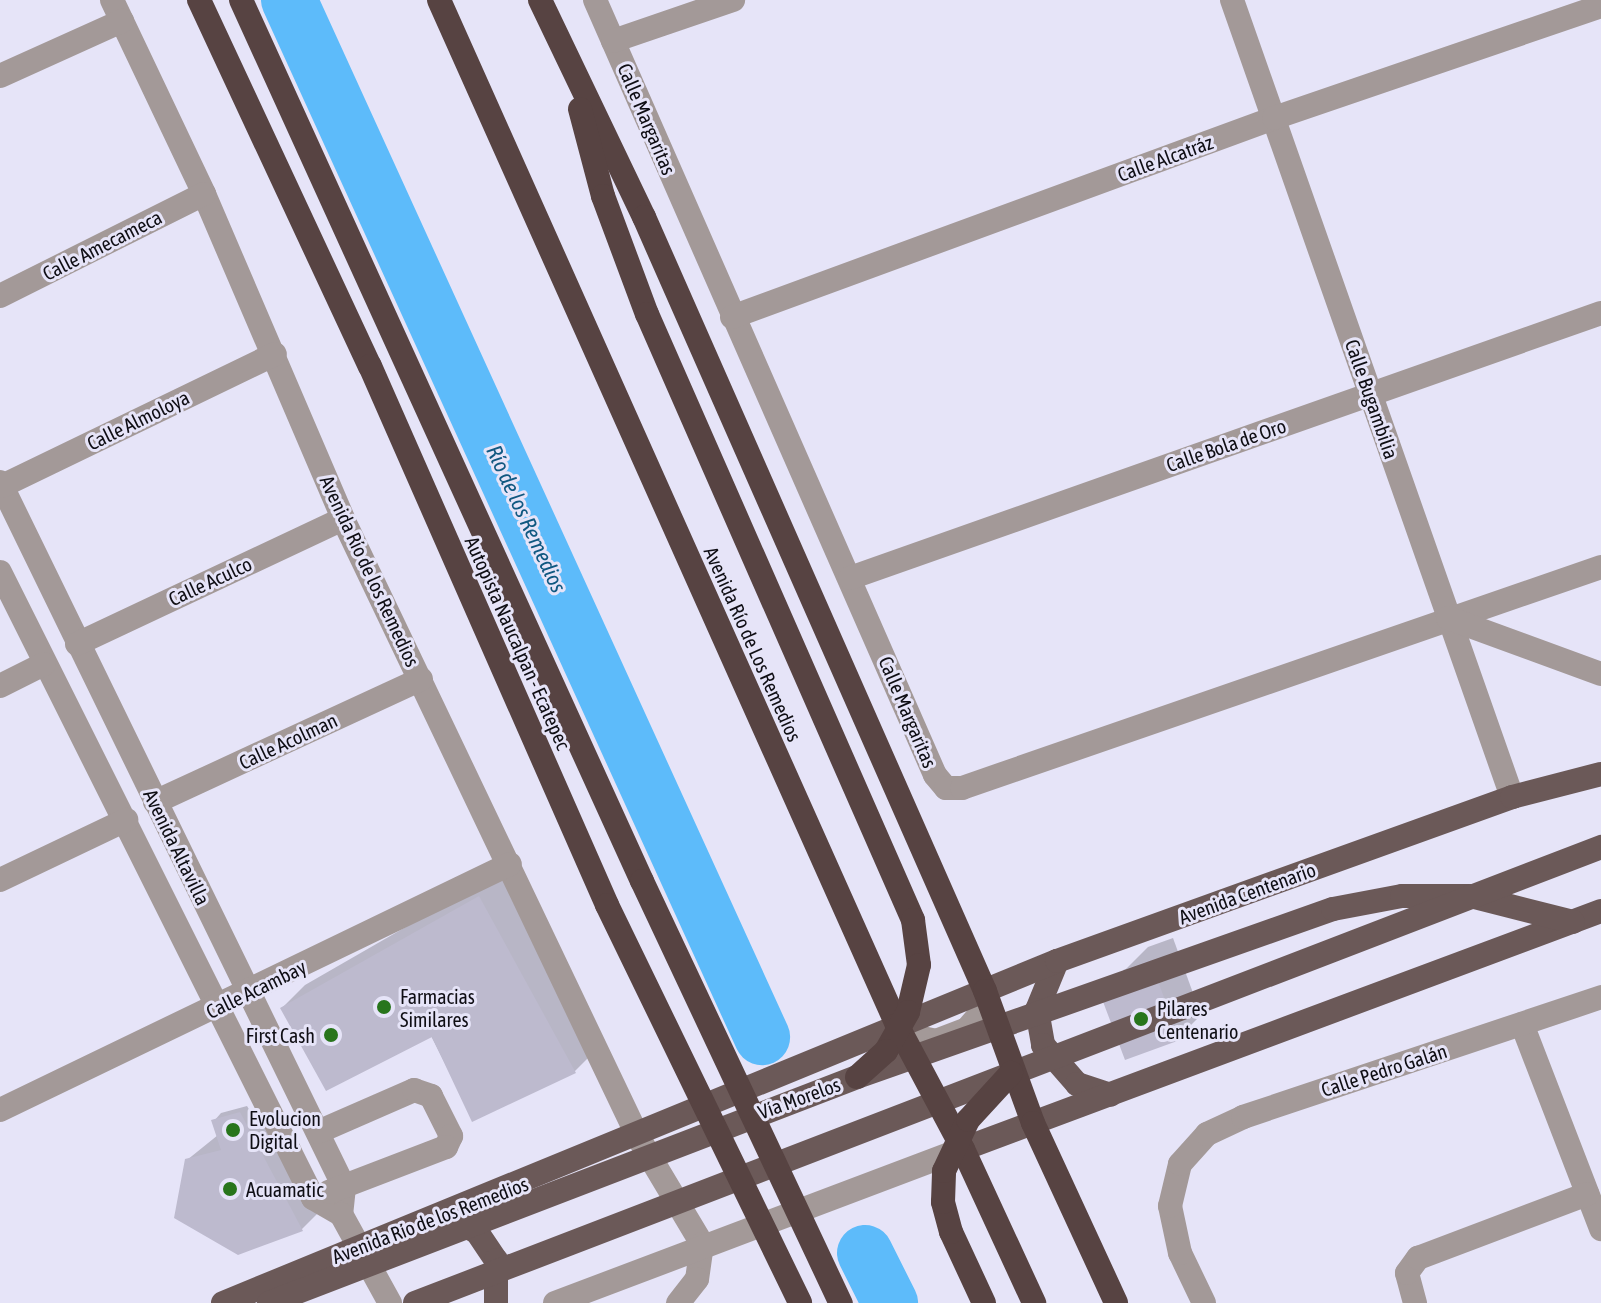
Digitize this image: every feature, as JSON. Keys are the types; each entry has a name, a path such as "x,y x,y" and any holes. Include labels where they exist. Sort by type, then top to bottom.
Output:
{"highway":[{"name":"Autopista Naucalpan - Ecatepec","path":"199,0 370,366 607,905 800,1303"},
{"name":"Autopista Naucalpan - Ecatepec","path":"241,0 635,867 841,1303"},
{"name":"Avenida Río de Los Remedios","path":"439,0 897,1025 963,1149 1034,1303"},
{"path":"540,0 650,232 985,991 1033,1123 1116,1303"},
{"path":"572,72 624,256 907,902 917,938 919,965 908,1012 886,1051 857,1077"},
{"path":"984,1303 951,1232 943,1202 944,1171 968,1120 1011,1073"}],"main road":[{"name":"Avenida Centenario","path":"897,1025 1057,961 1512,797 1601,774"},
{"path":"415,1303 1601,847"},
{"name":"Vía Morelos","path":"269,1303 857,1077 1333,909 1402,896 1471,896 1573,922"},
{"path":"963,1149 1601,911"},
{"path":"1057,961 1039,1001 1043,1045 1077,1084 1110,1095"},
{"name":"Avenida Río de los Remedios","path":"223,1303 638,1137 897,1025"},
{"path":"433,1220 463,1223 488,1245 499,1276 496,1303"}],"street":[{"name":"Calle Margaritas","path":"595,0 935,775 954,789 1601,567"},
{"path":"613,41 733,0"},
{"name":"Calle Bugambilia","path":"1232,0 1512,797"},
{"name":"Calle Alcatráz","path":"732,317 1274,118 1601,6"},
{"path":"0,76 117,10"},
{"name":"Avenida Río de los Remedios","path":"117,10 204,194 343,519 638,1137"},
{"name":"Calle Amecameca","path":"0,296 204,194"},
{"name":"Calle Bola de Oro","path":"850,578 1601,313"},
{"name":"Calle Almoloya","path":"1,484 275,354"},
{"name":"Avenida Altavilla","path":"1,484 344,1187"},
{"name":"Calle Aculco","path":"77,644 343,519"},
{"name":"Avenida Altavilla","path":"0,572 313,1198"},
{"path":"1448,618 1601,674"},
{"path":"0,686 44,664"},
{"name":"Calle Acolman","path":"155,802 421,679"},
{"path":"0,880 126,820"},
{"name":"Calle Acambay","path":"0,1110 249,993 510,864"},
{"name":"Calle Pedro Galán","path":"1204,1303 1180,1253 1170,1206 1180,1164 1207,1134 1243,1117 1601,997"},
{"path":"1522,1024 1601,1229"},
{"path":"313,1198 446,1147 449,1129 431,1096 414,1090 318,1132"},
{"path":"638,1137 702,1244 697,1279 684,1301"},
{"path":"555,1303 702,1244 963,1149"},
{"path":"341,1214 344,1187"},
{"path":"1415,1303 1407,1273 1418,1258 1587,1194"},
{"path":"313,1198 341,1214 390,1303"}],"building":[{"path":"479,896 576,1073 472,1122 432,1037 326,1091 280,1008"},
{"name":"Pilares Centenario","path":"1150,960 1180,1040 1125,1060 1102,999 1130,989 1123,970"},
{"name":"Acuamatic","path":"240,1112 303,1231 238,1255 174,1218 185,1159 221,1150 211,1120"}],"waterway":[{"name":"Río de los Remedios","path":"289,0 762,1037"},
{"name":"Río de los Remedios","path":"865,1253 890,1303"}],"place":[{"name":"Farmacias Similares","path":"384,1007"},
{"name":"Pilares Centenario","path":"1141,1019"},
{"name":"First Cash","path":"331,1035"},
{"name":"Evolucion Digital","path":"233,1130"},
{"name":"Acuamatic","path":"230,1189"}]}
